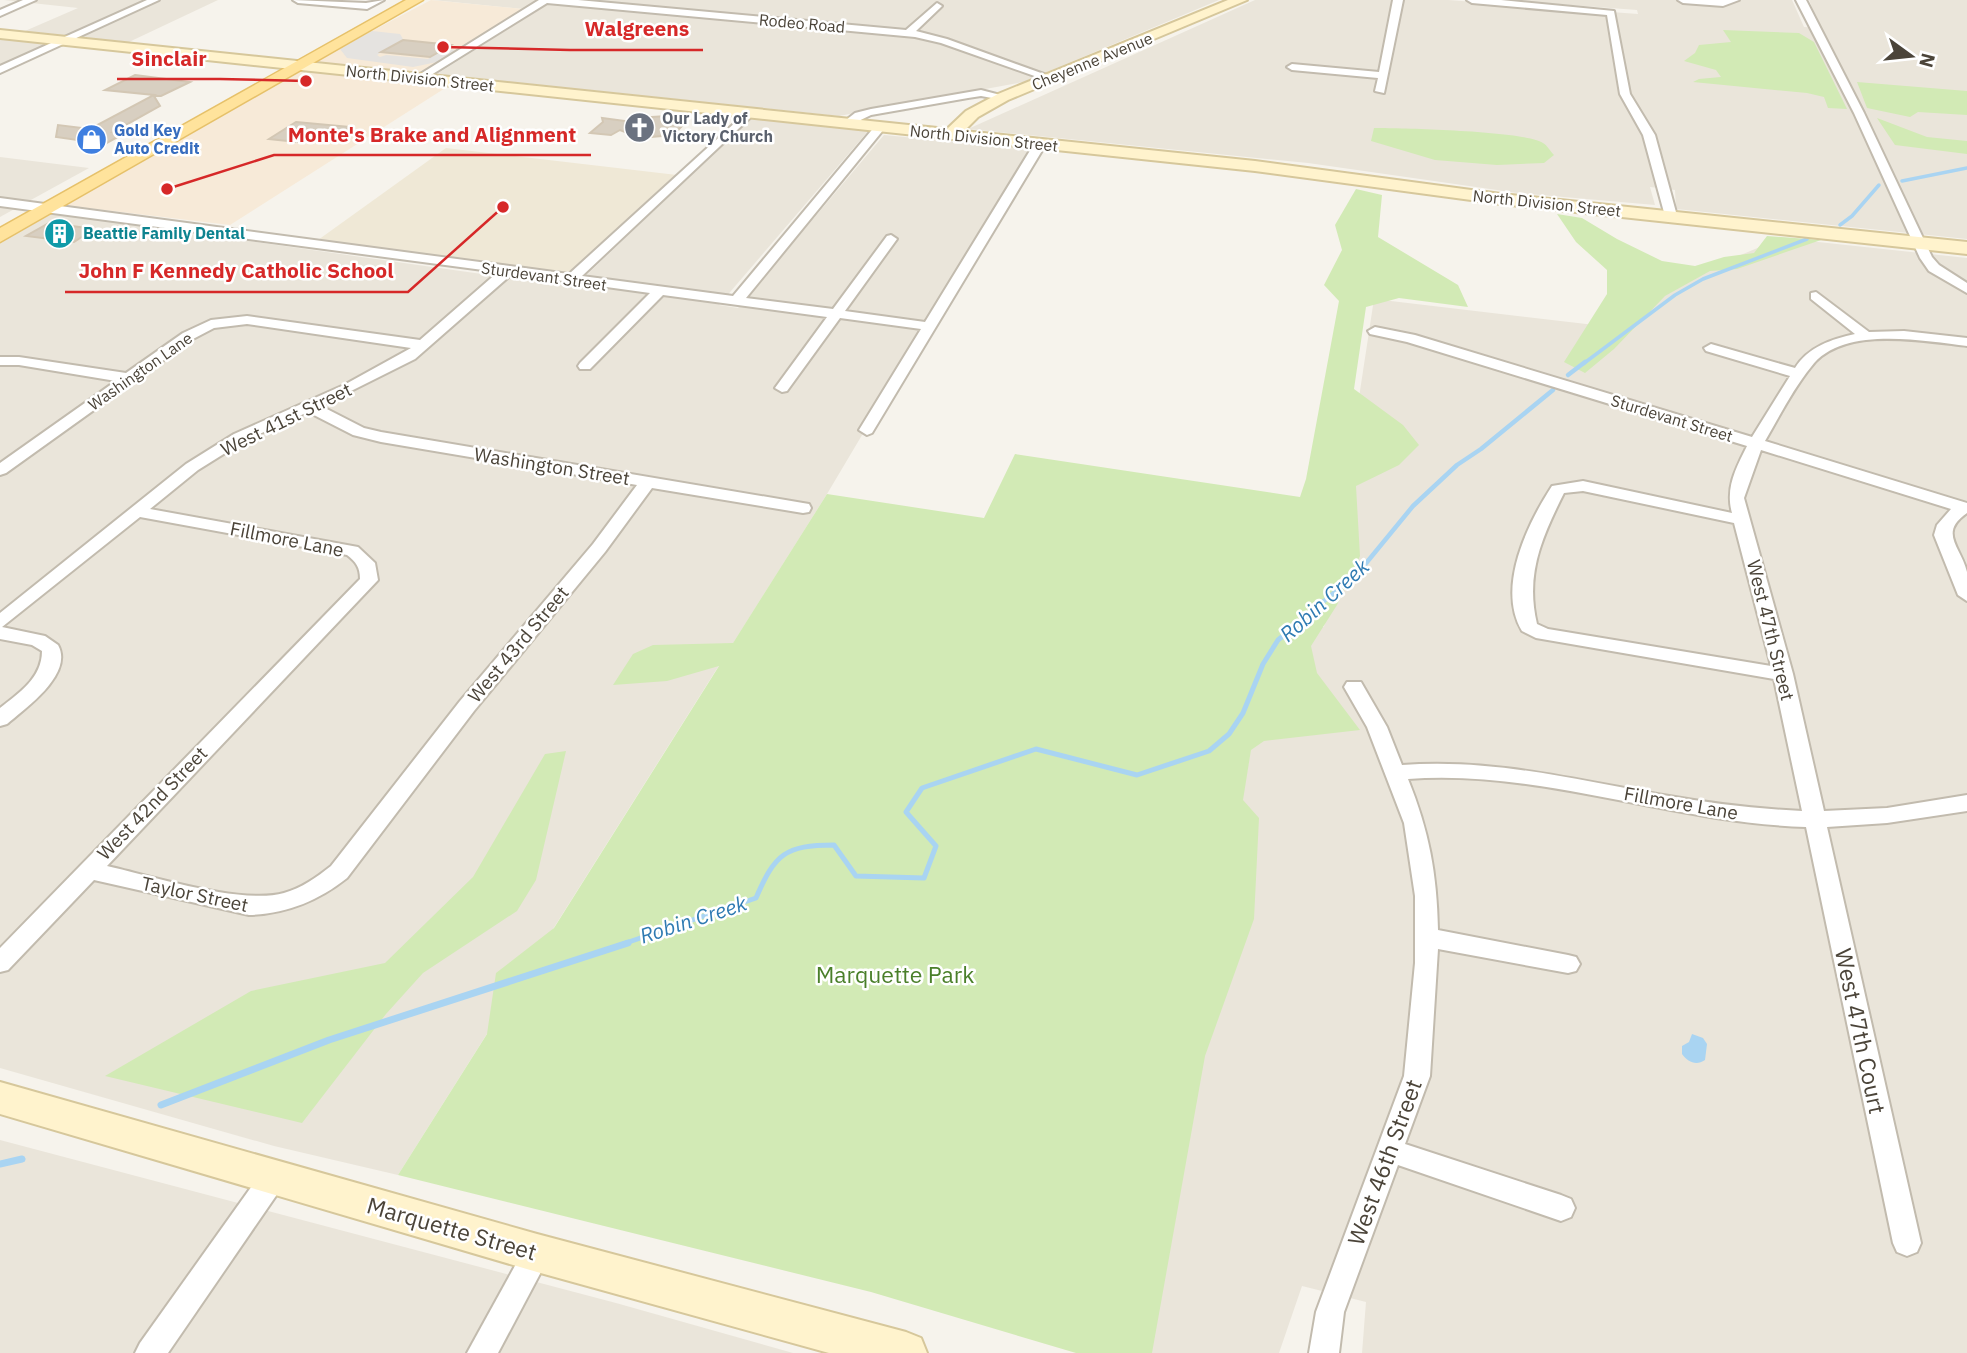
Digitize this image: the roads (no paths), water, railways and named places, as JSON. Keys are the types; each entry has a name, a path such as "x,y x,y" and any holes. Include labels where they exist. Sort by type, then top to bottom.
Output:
{"main road":[{"path":"295,65 401,0"},
{"path":"0,236 39,208 416,0"},
{"name":"Cheyenne Avenue","path":"951,134 972,114 1003,97 1240,0"},
{"name":"North Division Street","path":"0,34 1255,166 1501,199 1967,248"},
{"path":"0,223 39,208"},
{"name":"Marquette Street","path":"0,1098 537,1253 906,1353"}],"street":[{"path":"0,13 31,0"},
{"path":"0,70 154,0"},
{"path":"298,0 367,6 379,0"},
{"path":"419,78 547,0"},
{"name":"Rodeo Road","path":"547,0 909,33 944,41 1050,78"},
{"path":"1380,91 1398,0"},
{"path":"1472,0 1609,11 1625,94 1649,135 1671,216"},
{"path":"1682,0 1723,3 1734,0"},
{"path":"1801,0 1919,243 1934,268 1967,289"},
{"path":"909,33 937,6"},
{"path":"1292,67 1383,75"},
{"path":"846,124 854,117 871,112 968,95 981,93 1003,97"},
{"path":"570,280 749,113"},
{"path":"735,302 880,127"},
{"path":"867,430 1040,144"},
{"name":"Sturdevant Street","path":"0,202 658,292 921,325"},
{"path":"782,388 891,239"},
{"name":"West 41st Street","path":"0,622 192,467 230,443 385,371 422,345 508,271"},
{"path":"585,366 658,292"},
{"path":"1816,296 1866,336"},
{"name":"Washington Lane","path":"0,470 188,336 211,324 232,320 422,345"},
{"name":"Sturdevant Street","path":"1375,331 1410,338 1964,508"},
{"name":"West 47th Street","path":"1815,819 1783,674 1736,498 1738,482 1757,444 1806,362 1820,350 1844,339 1866,336 1907,335 1967,342"},
{"path":"1711,348 1799,374"},
{"path":"0,361 19,361 128,378"},
{"name":"Washington Street","path":"308,405 359,432 381,438 803,508"},
{"name":"West 43rd Street","path":"388,807 467,706 598,548 648,482"},
{"path":"1742,520 1583,486 1558,489 1527,550 1523,565 1524,612 1529,627 1543,634 1783,674"},
{"path":"1964,508 1945,525 1943,535 1967,595"},
{"name":"Fillmore Lane","path":"138,512 352,551 365,560 369,568 369,580 306,644"},
{"path":"0,633 38,640 51,649 52,659 50,670 37,686 0,719"},
{"name":"West 42nd Street","path":"0,963 306,644"},
{"name":"West 46th Street","path":"1324,1353 1330,1312 1417,1076 1427,963 1426,896 1415,823 1377,727 1354,687"},
{"name":"Fillmore Lane","path":"1395,773 1424,769 1481,772 1601,789 1700,809 1815,819 1862,818 1967,803"},
{"name":"Taylor Street","path":"87,870 249,906 268,907 320,887 339,872 388,807"},
{"name":"West 47th Court","path":"1815,819 1907,1242"},
{"path":"1426,937 1568,964"},
{"path":"1389,1150 1561,1208"},
{"path":"150,1353 273,1178"},
{"path":"482,1353 537,1253"}],"water":[{"path":"1692,1034 1703,1038 1707,1044 1705,1060 1698,1063 1690,1061 1682,1054 1682,1046 1689,1042"}],"waterway":[{"name":"Robin Creek","path":"1902,181 1967,168"},
{"name":"Robin Creek","path":"1840,225 1852,216 1879,185"},
{"name":"Robin Creek","path":"1583,364 1675,295 1703,279 1807,239"},
{"name":"Robin Creek","path":"1568,375 1585,362"},
{"name":"Robin Creek","path":"1301,620 1358,573 1413,506 1457,465 1481,449 1553,390"},
{"name":"Robin Creek","path":"623,944 756,898 776,862 793,850 804,847 834,845 856,876 924,878 936,846 906,812 922,788 1036,749 1137,775 1209,751 1229,734 1243,713 1263,664 1278,640 1304,619"},
{"name":"Robin Creek","path":"161,1105 329,1040 628,943"},
{"name":"Robin Creek","path":"0,1164 22,1159"}],"place":[{"name":"Walgreens","path":"443,47"},
{"name":"Sinclair","path":"306,81"},
{"name":"Our Lady of Victory Church","path":"639,127"},
{"name":"Gold Key Auto Credit","path":"91,139"},
{"name":"Monte's Brake and Alignment","path":"167,189"},
{"name":"John F Kennedy Catholic School","path":"503,207"},
{"name":"Beattie Family Dental","path":"60,233"}],"park label":[{"name":"Marquette Park","path":"895,974"}]}
